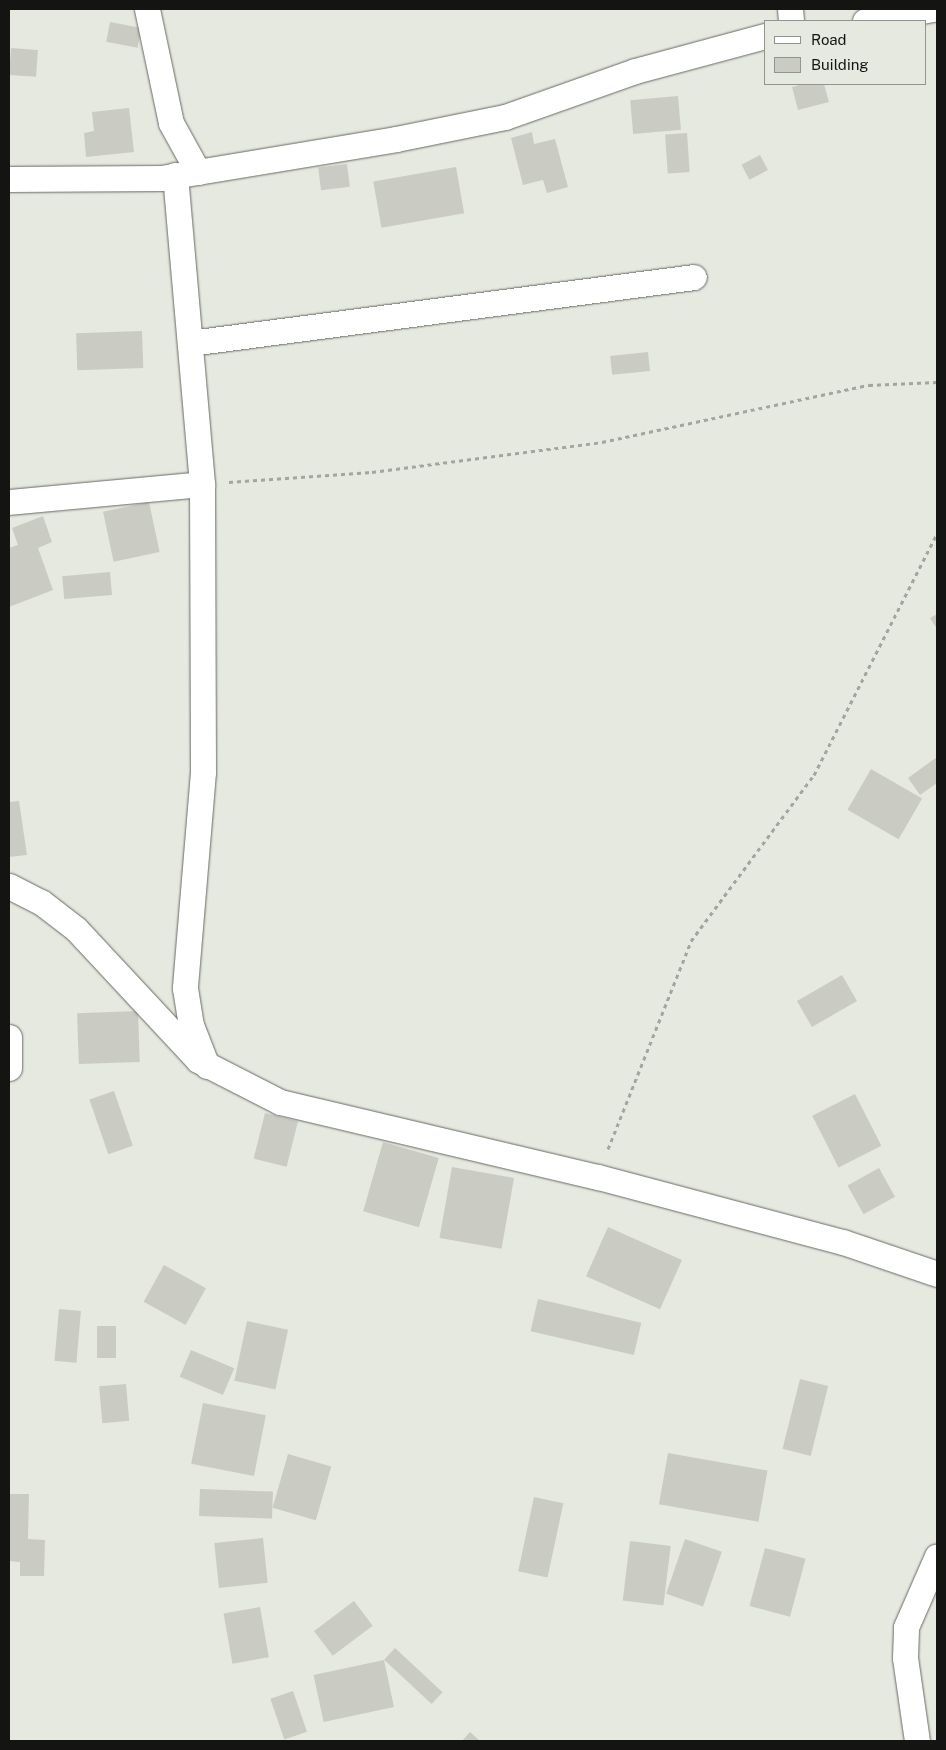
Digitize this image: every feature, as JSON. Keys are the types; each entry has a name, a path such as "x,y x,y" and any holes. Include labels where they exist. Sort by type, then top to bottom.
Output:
{"street":[{"path":"147,9 171,123 186,174 190,343 202,484 203,772 185,988 191,1025 207,1066"},
{"path":"870,20 924,10"},
{"path":"9,179 186,174 505,116 635,72 764,36"},
{"path":"190,343 694,277"},
{"path":"9,502 202,484"},
{"path":"9,886 42,902 76,929 181,1045 207,1066 280,1102 598,1177 843,1242 937,1274"},
{"path":"9,1037 9,1068"},
{"path":"917,1741 905,1658 906,1627 914,1600 937,1556"}],"path":[{"path":"202,484 372,472 602,442 870,385 937,382"},
{"path":"598,1177 691,941 814,774 937,534"}],"building":[{"path":"110,22 141,28 138,48 106,42"},
{"path":"11,48 38,50 36,77 9,75"},
{"path":"799,85 824,85 829,102 798,110 792,87"},
{"path":"678,96 681,130 633,134 630,100"},
{"path":"129,108 134,152 86,157 84,133 94,131 92,112"},
{"path":"532,132 534,144 555,139 568,187 547,193 543,180 523,185 511,138"},
{"path":"687,133 690,172 668,173 665,135"},
{"path":"760,155 768,170 749,180 741,165"},
{"path":"347,164 350,187 321,190 318,168"},
{"path":"456,167 464,213 381,228 373,182"},
{"path":"142,331 143,368 77,370 76,333"},
{"path":"648,352 650,371 612,375 610,356"},
{"path":"149,502 160,552 114,562 103,512"},
{"path":"43,516 52,542 38,548 53,590 9,607 9,548 18,545 12,528"},
{"path":"110,572 112,595 64,599 62,576"},
{"path":"937,614 937,629 930,618"},
{"path":"937,757 937,783 920,795 908,778"},
{"path":"871,769 922,798 899,839 848,810"},
{"path":"19,801 27,855 9,857 9,802"},
{"path":"842,975 857,1001 812,1027 797,1001"},
{"path":"138,1011 140,1062 79,1064 77,1013"},
{"path":"114,1091 133,1146 108,1154 89,1099"},
{"path":"855,1094 881,1146 839,1167 812,1116"},
{"path":"265,1113 298,1121 287,1167 254,1159"},
{"path":"383,1142 439,1158 419,1227 363,1211"},
{"path":"452,1167 514,1178 502,1249 439,1238"},
{"path":"879,1168 895,1197 864,1214 848,1185"},
{"path":"608,1227 682,1260 660,1309 586,1276"},
{"path":"164,1265 206,1288 186,1325 144,1302"},
{"path":"538,1299 641,1323 634,1355 531,1331"},
{"path":"59,1309 81,1311 76,1363 54,1361"},
{"path":"247,1321 288,1330 275,1389 234,1381"},
{"path":"97,1326 116,1326 116,1358 97,1358"},
{"path":"191,1350 234,1368 223,1395 180,1377"},
{"path":"800,1379 828,1386 811,1456 783,1449"},
{"path":"126,1384 129,1421 102,1423 99,1386"},
{"path":"203,1403 266,1415 254,1476 191,1464"},
{"path":"668,1453 767,1471 758,1522 659,1504"},
{"path":"288,1454 331,1466 316,1520 273,1508"},
{"path":"200,1489 273,1492 272,1519 199,1516"},
{"path":"9,1494 29,1494 28,1539 45,1540 44,1576 20,1576 20,1562 9,1561"},
{"path":"534,1497 563,1503 548,1578 518,1571"},
{"path":"263,1538 268,1583 219,1588 214,1543"},
{"path":"685,1539 722,1552 703,1607 666,1594"},
{"path":"630,1541 671,1546 663,1606 623,1601"},
{"path":"765,1548 806,1559 790,1617 749,1606"},
{"path":"354,1601 373,1626 333,1656 314,1631"},
{"path":"260,1607 269,1657 232,1664 224,1613"},
{"path":"395,1648 443,1692 432,1704 384,1660"},
{"path":"384,1660 394,1707 324,1722 314,1675"},
{"path":"293,1691 307,1732 284,1739 270,1699"},
{"path":"470,1732 480,1741 462,1741"}]}
